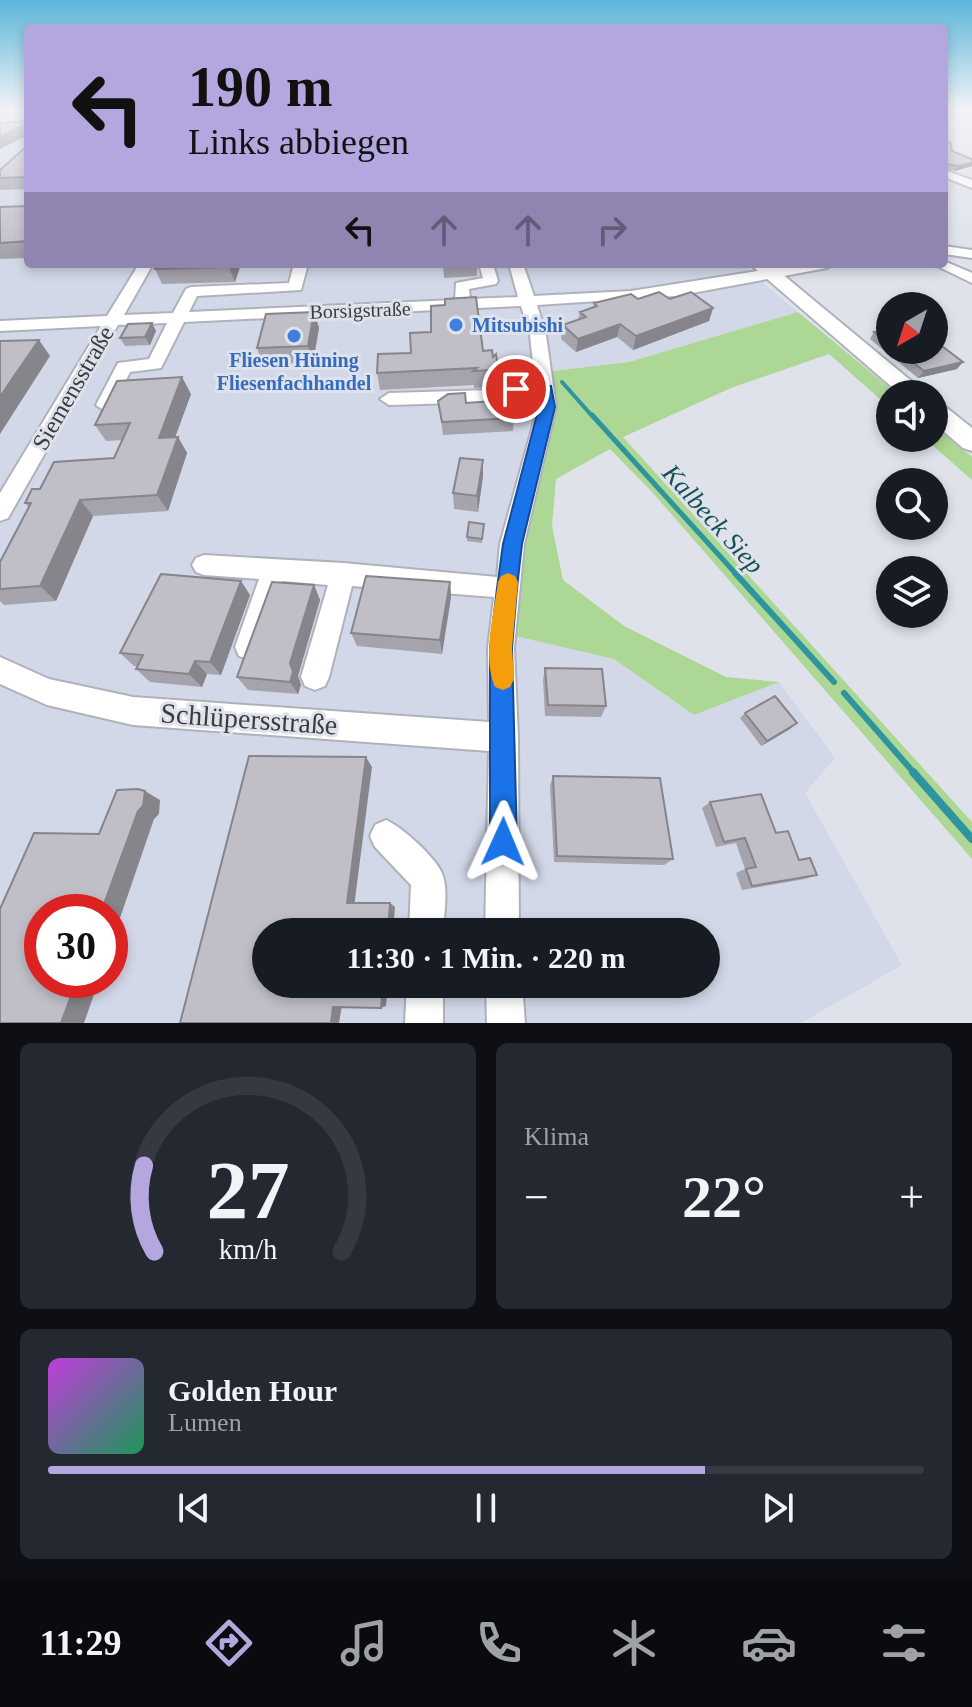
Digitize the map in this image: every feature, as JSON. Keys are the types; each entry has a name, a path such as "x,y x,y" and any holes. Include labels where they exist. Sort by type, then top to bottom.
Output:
{"main road":[{"path":"764,268 898,380"},
{"path":"948,422 972,442"}],"street":[{"path":"948,175 972,184"},
{"path":"948,251 972,254"},
{"name":"Siemensstraße","path":"0,512 144,268"},
{"path":"101,413 124,367 155,364 191,292 296,287 300,268"},
{"path":"463,305 461,286 491,281 487,268"},
{"path":"502,918 504,738 501,648 512,544 547,407 538,335 517,268"},
{"name":"Borsigstraße","path":"720,283 738,268"},
{"name":"Borsigstraße","path":"0,326 663,293 720,283 764,268"},
{"path":"948,268 972,279"},
{"path":"650,280 663,293"},
{"path":"389,399 492,396 514,389 545,389"},
{"path":"204,565 343,573 507,588"},
{"path":"248,647 274,569"},
{"path":"315,677 343,573"},
{"name":"Schlüpersstraße","path":"0,670 47,692 133,711 504,738"},
{"path":"386,836 428,879 427,918"},
{"path":"424,1023 425,998"},
{"path":"505,998 506,1023"}],"shaded area":[{"path":"0,157 24,157 24,268 746,268 798,312 629,362 544,372 503,632 614,659 694,715 779,682 835,758 805,793 902,965 801,1023 0,1023"}],"green space":[{"path":"798,312 880,380 876,380 876,396 829,354 731,388 623,437 972,822 972,859 653,493 610,449 556,479 552,526 563,580 624,626 726,677 779,682 694,715 614,659 503,633 538,448 544,372 629,362"},
{"path":"948,437 972,457 972,480 940,452 948,452"}],"building":[{"path":"15,157 24,157 24,177 0,178 0,170"},
{"path":"948,157 972,159 972,163 957,166 948,164"},
{"path":"24,206 24,241 0,243 0,207"},
{"path":"659,292 670,299 691,292 713,308 636,336 620,324 578,339 563,325 586,317 580,312 597,306 594,303 631,294 638,299"},
{"path":"476,297 483,351 492,350 493,357 496,354 498,368 377,373 378,354 411,353 410,333 431,332 431,306 445,305 445,299"},
{"path":"314,312 308,346 257,348 266,314"},
{"path":"152,323 145,337 120,338 128,324"},
{"path":"39,340 14,376 0,397 0,341"},
{"path":"948,351 963,362 924,371 915,364 948,364"},
{"path":"182,377 159,438 178,437 157,495 80,500 40,586 0,589 0,562 31,503 25,503 32,489 40,489 54,462 114,458 130,423 95,425 117,381"},
{"path":"494,392 511,401 514,418 442,422 438,401 448,394 465,393 466,403 493,401"},
{"path":"460,458 483,460 477,496 453,493"},
{"path":"469,522 484,524 482,539 467,537"},
{"path":"161,574 241,581 210,662 195,661 189,674 136,669 143,655 120,653"},
{"path":"366,576 450,582 440,640 351,633"},
{"path":"272,582 314,585 290,663 293,672 290,682 237,677"},
{"path":"545,668 602,669 606,706 548,705"},
{"path":"775,696 797,723 767,741 745,713"},
{"path":"249,756 366,757 347,903 390,903 389,918 252,918 252,998 382,998 381,1008 333,1007 331,1023 180,1023"},
{"path":"553,776 660,778 673,859 557,856"},
{"path":"117,790 145,791 143,806 138,811 108,894 24,894 24,998 70,998 61,1023 0,1023 0,909 34,833 99,834"},
{"path":"761,794 776,833 788,831 799,860 810,858 817,875 752,886 746,869 756,867 745,838 724,842 710,802"}],"waterway":[{"name":"Kalbeck Siep","path":"562,382 593,417"},
{"name":"Kalbeck Siep","path":"592,415 737,575"},
{"name":"Kalbeck Siep","path":"735,573 834,682"},
{"name":"Kalbeck Siep","path":"844,693 915,774"},
{"name":"Kalbeck Siep","path":"913,772 972,839"}],"slow traffic":[{"path":"503,679 501,648 508,582"}],"place":[{"name":"Mitsubishi","path":"456,325"},
{"name":"Fliesen Hüning Fliesenfachhandel","path":"294,336"}],"route":[{"path":"503,842 501,648 507,588 512,544 535,464 547,407 545,389 516,389"}]}
